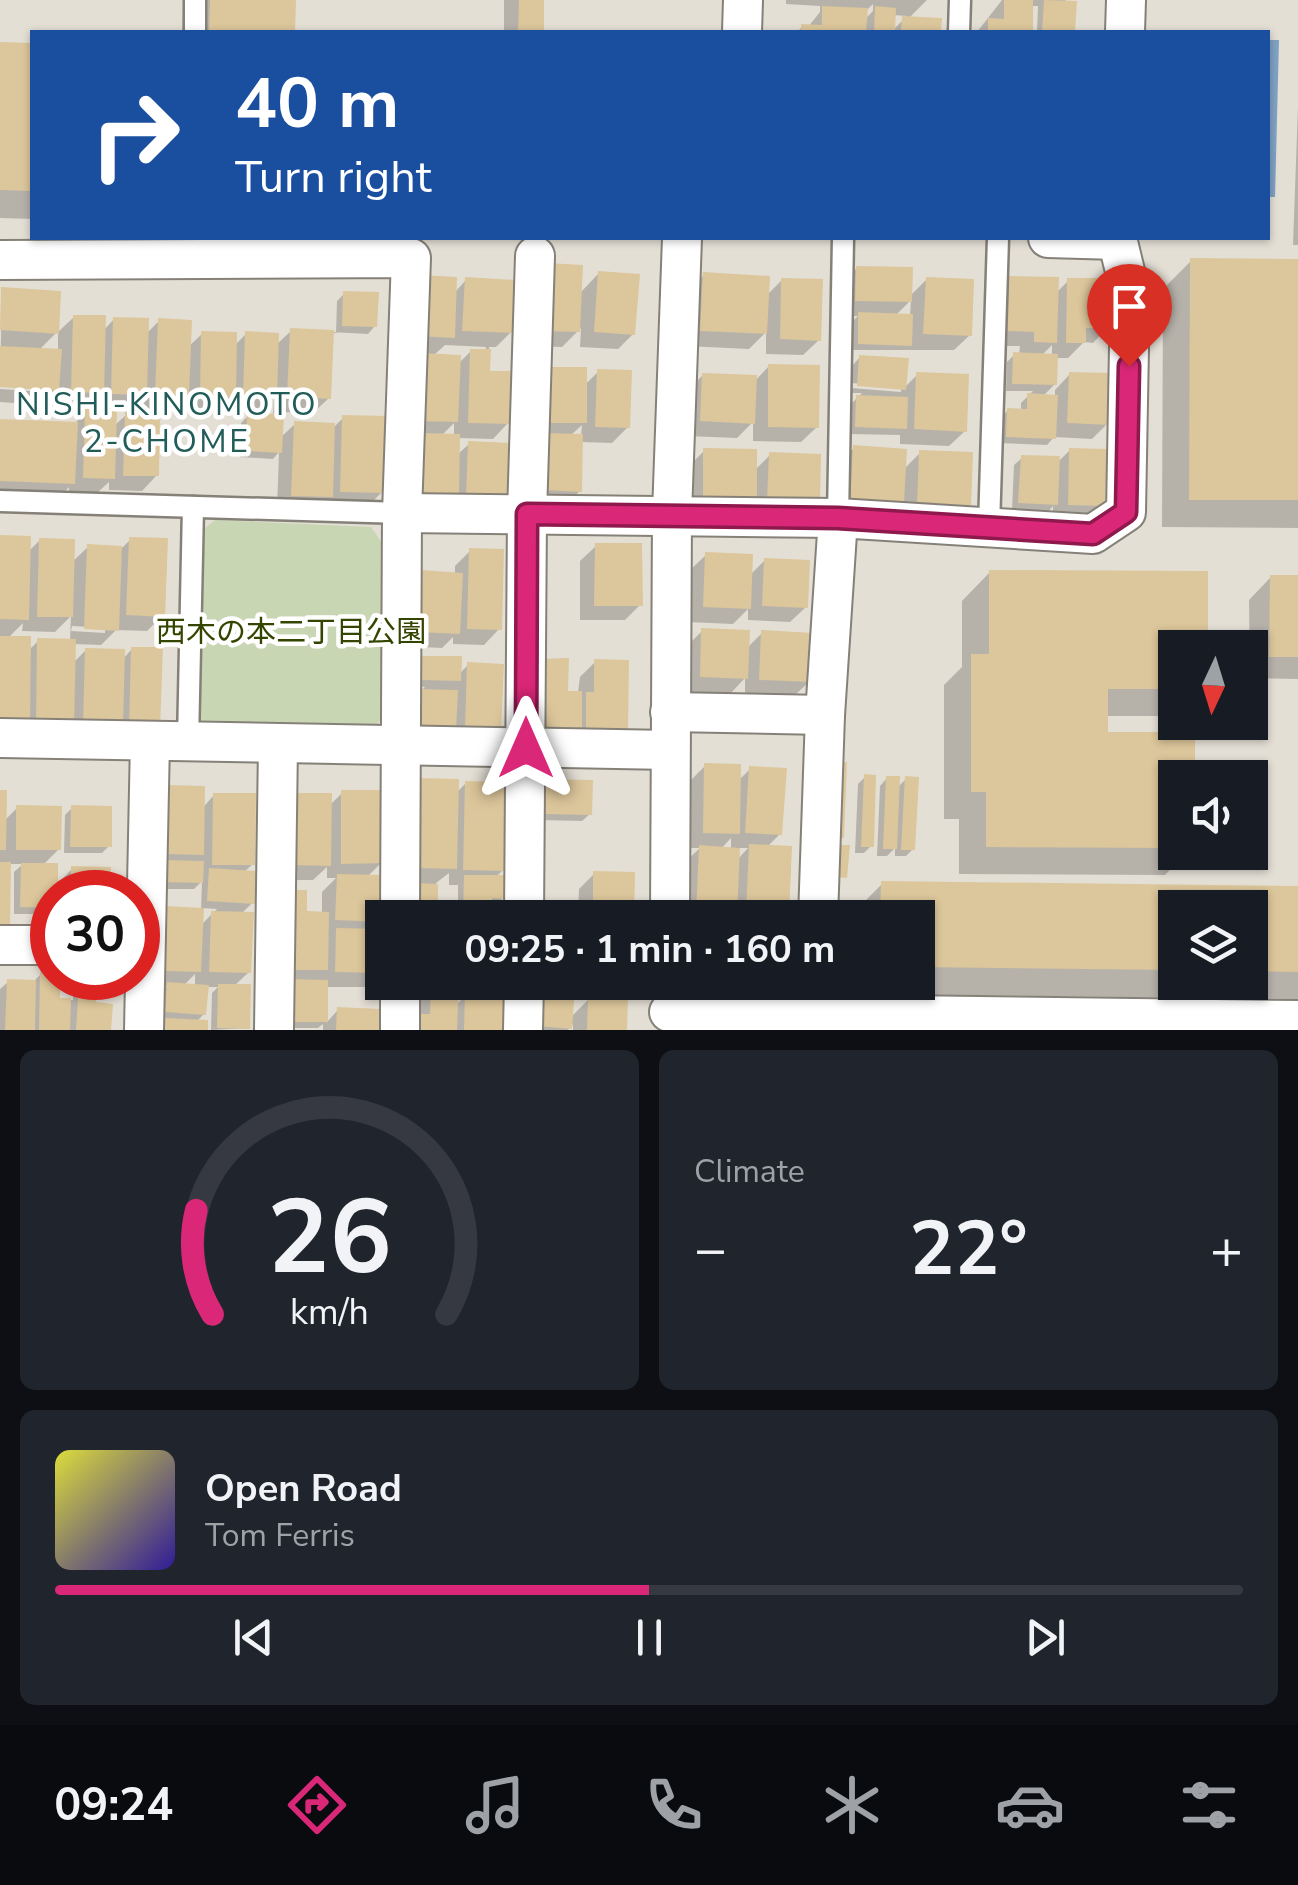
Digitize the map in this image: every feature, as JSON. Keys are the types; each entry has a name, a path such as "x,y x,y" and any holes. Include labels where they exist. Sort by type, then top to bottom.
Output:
{"street":[{"path":"742,30 743,0"},
{"path":"1125,30 1126,0"},
{"path":"670,900 672,514 682,240"},
{"path":"402,514 838,518 1093,534 1126,512 1130,292 1117,240"},
{"path":"0,260 191,248 411,258 402,514 400,900"},
{"path":"524,900 527,514 536,256"},
{"path":"819,900 838,518"},
{"path":"670,712 825,716"},
{"path":"0,738 670,750"},
{"path":"145,870 150,740"},
{"path":"274,1030 278,744"},
{"path":"0,945 30,945"},
{"path":"143,1000 144,1030"},
{"path":"400,1000 400,1030"},
{"path":"523,1030 524,1000"},
{"path":"669,1008 814,1009 941,1023 1226,1024 1298,1020"}],"lane":[{"path":"194,30 195,0"},
{"path":"959,30 960,0"},
{"path":"838,518 843,240"},
{"path":"989,527 998,240"},
{"path":"0,500 402,514"},
{"path":"188,742 193,506"}],"green space":[{"name":"西木の本二丁目公園","path":"215,520 371,527 385,547 384,716 367,735 195,729 201,531"}],"water":[{"path":"1270,40 1279,40 1275,197 1270,197"}],"building":[{"path":"210,0 296,0 295,30 209,30"},
{"path":"519,0 544,0 544,30 518,30"},
{"path":"1004,0 1033,0 1033,30 988,30 988,18 1004,19"},
{"path":"1044,0 1077,1 1075,30 1042,30"},
{"path":"822,6 868,8 866,30 801,30 801,24 822,25"},
{"path":"875,6 896,8 895,30 874,30"},
{"path":"902,16 942,18 941,30 901,30"},
{"path":"0,42 30,43 30,191 0,190"},
{"path":"1190,258 1298,259 1298,500 1189,500"},
{"path":"547,263 583,265 580,332 544,331"},
{"path":"856,266 913,267 912,302 855,301"},
{"path":"598,271 640,274 635,335 594,332"},
{"path":"703,272 770,276 767,334 700,331"},
{"path":"419,275 457,277 455,338 416,336"},
{"path":"1009,276 1059,277 1057,343 1034,342 1034,332 1007,331"},
{"path":"465,277 516,280 514,333 462,331"},
{"path":"926,277 974,279 972,336 923,334"},
{"path":"781,278 823,279 821,341 780,339"},
{"path":"1067,278 1111,278 1111,328 1086,328 1086,343 1066,343"},
{"path":"1,287 61,291 59,334 0,330"},
{"path":"343,291 379,292 377,327 342,326"},
{"path":"858,312 913,314 912,346 858,344"},
{"path":"73,315 106,315 104,393 71,392"},
{"path":"113,317 149,318 147,395 111,394"},
{"path":"158,318 192,320 189,396 155,395"},
{"path":"290,328 334,330 331,399 287,397"},
{"path":"201,331 237,332 236,397 200,396"},
{"path":"245,331 279,333 277,397 243,396"},
{"path":"0,346 62,349 59,391 0,387"},
{"path":"470,349 491,349 490,371 512,371 511,424 468,423"},
{"path":"1013,352 1058,354 1057,385 1012,384"},
{"path":"420,353 461,355 458,422 417,421"},
{"path":"859,355 909,358 906,390 857,386"},
{"path":"768,364 820,365 819,428 768,427"},
{"path":"546,367 587,367 587,423 546,423"},
{"path":"597,369 632,370 630,428 595,427"},
{"path":"916,372 969,374 967,432 914,429"},
{"path":"1069,372 1112,373 1110,425 1067,423"},
{"path":"702,373 757,375 755,424 700,421"},
{"path":"1027,393 1058,395 1056,439 1006,437 1007,408 1027,409"},
{"path":"856,395 908,397 907,429 855,427"},
{"path":"85,409 117,410 115,479 83,478"},
{"path":"125,412 160,413 159,476 123,476"},
{"path":"247,413 284,414 282,453 246,451"},
{"path":"342,415 387,416 385,493 340,492"},
{"path":"0,419 78,422 75,484 0,481"},
{"path":"294,421 335,423 333,497 291,496"},
{"path":"418,433 460,434 459,500 417,500"},
{"path":"544,433 583,434 582,492 544,490"},
{"path":"468,441 511,443 509,499 466,498"},
{"path":"853,445 907,449 904,502 850,499"},
{"path":"703,448 757,449 757,498 703,497"},
{"path":"1069,448 1107,449 1105,506 1068,505"},
{"path":"919,450 973,452 971,507 917,505"},
{"path":"769,452 821,454 820,503 767,502"},
{"path":"1021,455 1060,456 1058,505 1018,503"},
{"path":"0,535 31,536 29,620 0,619"},
{"path":"129,537 168,538 165,617 126,615"},
{"path":"39,538 75,539 73,617 37,617"},
{"path":"595,543 642,543 643,606 594,606"},
{"path":"87,544 122,546 119,631 84,629"},
{"path":"469,548 504,549 502,630 467,629"},
{"path":"705,552 753,554 751,609 703,607"},
{"path":"764,558 810,560 808,608 762,606"},
{"path":"421,570 463,573 460,634 417,632"},
{"path":"989,570 1208,571 1208,630 1158,630 1158,689 1108,689 1108,732 1158,732 1158,740 1195,740 1195,760 1158,760 1158,848 986,847 986,792 971,792 971,654 989,654"},
{"path":"1270,575 1298,575 1298,657 1269,657"},
{"path":"701,628 750,630 748,679 700,677"},
{"path":"761,630 813,633 812,682 759,680"},
{"path":"0,636 31,636 30,723 0,723"},
{"path":"37,638 76,639 74,725 36,724"},
{"path":"131,647 163,647 160,728 129,727"},
{"path":"85,648 125,649 123,725 83,724"},
{"path":"421,656 462,656 461,681 420,680"},
{"path":"569,658 568,691 582,691 582,731 540,731 541,659"},
{"path":"594,659 629,660 628,733 586,732 586,692 594,692"},
{"path":"467,662 504,664 501,729 465,728"},
{"path":"419,689 458,690 456,731 418,730"},
{"path":"834,762 847,762 844,838 830,838"},
{"path":"704,763 741,764 740,834 703,833"},
{"path":"749,766 787,768 782,835 745,833"},
{"path":"864,774 876,775 874,847 861,847"},
{"path":"886,776 900,776 897,849 883,849"},
{"path":"905,776 919,777 915,850 901,850"},
{"path":"417,778 459,779 457,869 414,868"},
{"path":"545,779 593,780 592,815 544,814"},
{"path":"465,781 507,782 505,871 463,870"},
{"path":"165,785 205,786 204,855 163,854"},
{"path":"0,790 7,790 6,850 0,850"},
{"path":"341,790 384,790 385,863 341,864"},
{"path":"213,793 256,793 255,865 212,865"},
{"path":"291,793 332,793 331,866 291,865"},
{"path":"16,805 62,806 61,850 16,850"},
{"path":"71,805 112,806 112,847 70,847"},
{"path":"749,844 792,846 790,900 747,900"},
{"path":"699,845 740,848 738,900 697,900"},
{"path":"838,845 850,845 847,878 836,877"},
{"path":"165,860 204,861 203,883 164,882"},
{"path":"0,862 11,862 10,926 0,926"},
{"path":"21,863 58,863 58,870 30,870 30,907 20,907"},
{"path":"71,866 111,867 111,870 71,870"},
{"path":"209,868 257,871 255,904 207,901"},
{"path":"593,871 635,872 634,900 593,900"},
{"path":"337,874 384,875 383,900 365,900 365,921 335,920"},
{"path":"464,875 506,875 506,899 463,900"},
{"path":"881,881 1298,886 1298,972 1268,971 1268,890 1158,890 1158,970 935,967 935,900 880,900"},
{"path":"419,883 438,884 438,900 419,900"},
{"path":"284,890 307,890 307,911 329,912 328,970 283,970"},
{"path":"165,906 204,908 201,972 163,971"},
{"path":"211,911 254,912 251,973 209,972"},
{"path":"336,928 365,929 365,973 335,972"},
{"path":"7,979 30,980 30,1000 36,1000 35,1030 5,1030"},
{"path":"287,979 328,980 328,1022 287,1022"},
{"path":"167,982 209,985 206,1015 165,1012"},
{"path":"218,984 251,984 250,1029 217,1028"},
{"path":"40,1000 71,1000 70,1030 39,1030"},
{"path":"78,1000 113,1004 111,1030 76,1030"},
{"path":"430,1000 458,1000 457,1030 415,1030 416,1014 430,1014"},
{"path":"465,1000 508,1000 507,1030 464,1030"},
{"path":"539,1000 574,1000 572,1029 538,1026"},
{"path":"588,1000 628,1000 627,1030 587,1030"},
{"path":"337,1007 380,1009 379,1030 336,1030"},
{"path":"165,1018 208,1020 208,1030 165,1030"}],"district":[{"name":"NISHI-KINOMOTO 2-CHOME","path":"167,422"}],"route":[{"path":"526,748 527,514 838,518 1093,534 1126,512 1129,366"}]}
